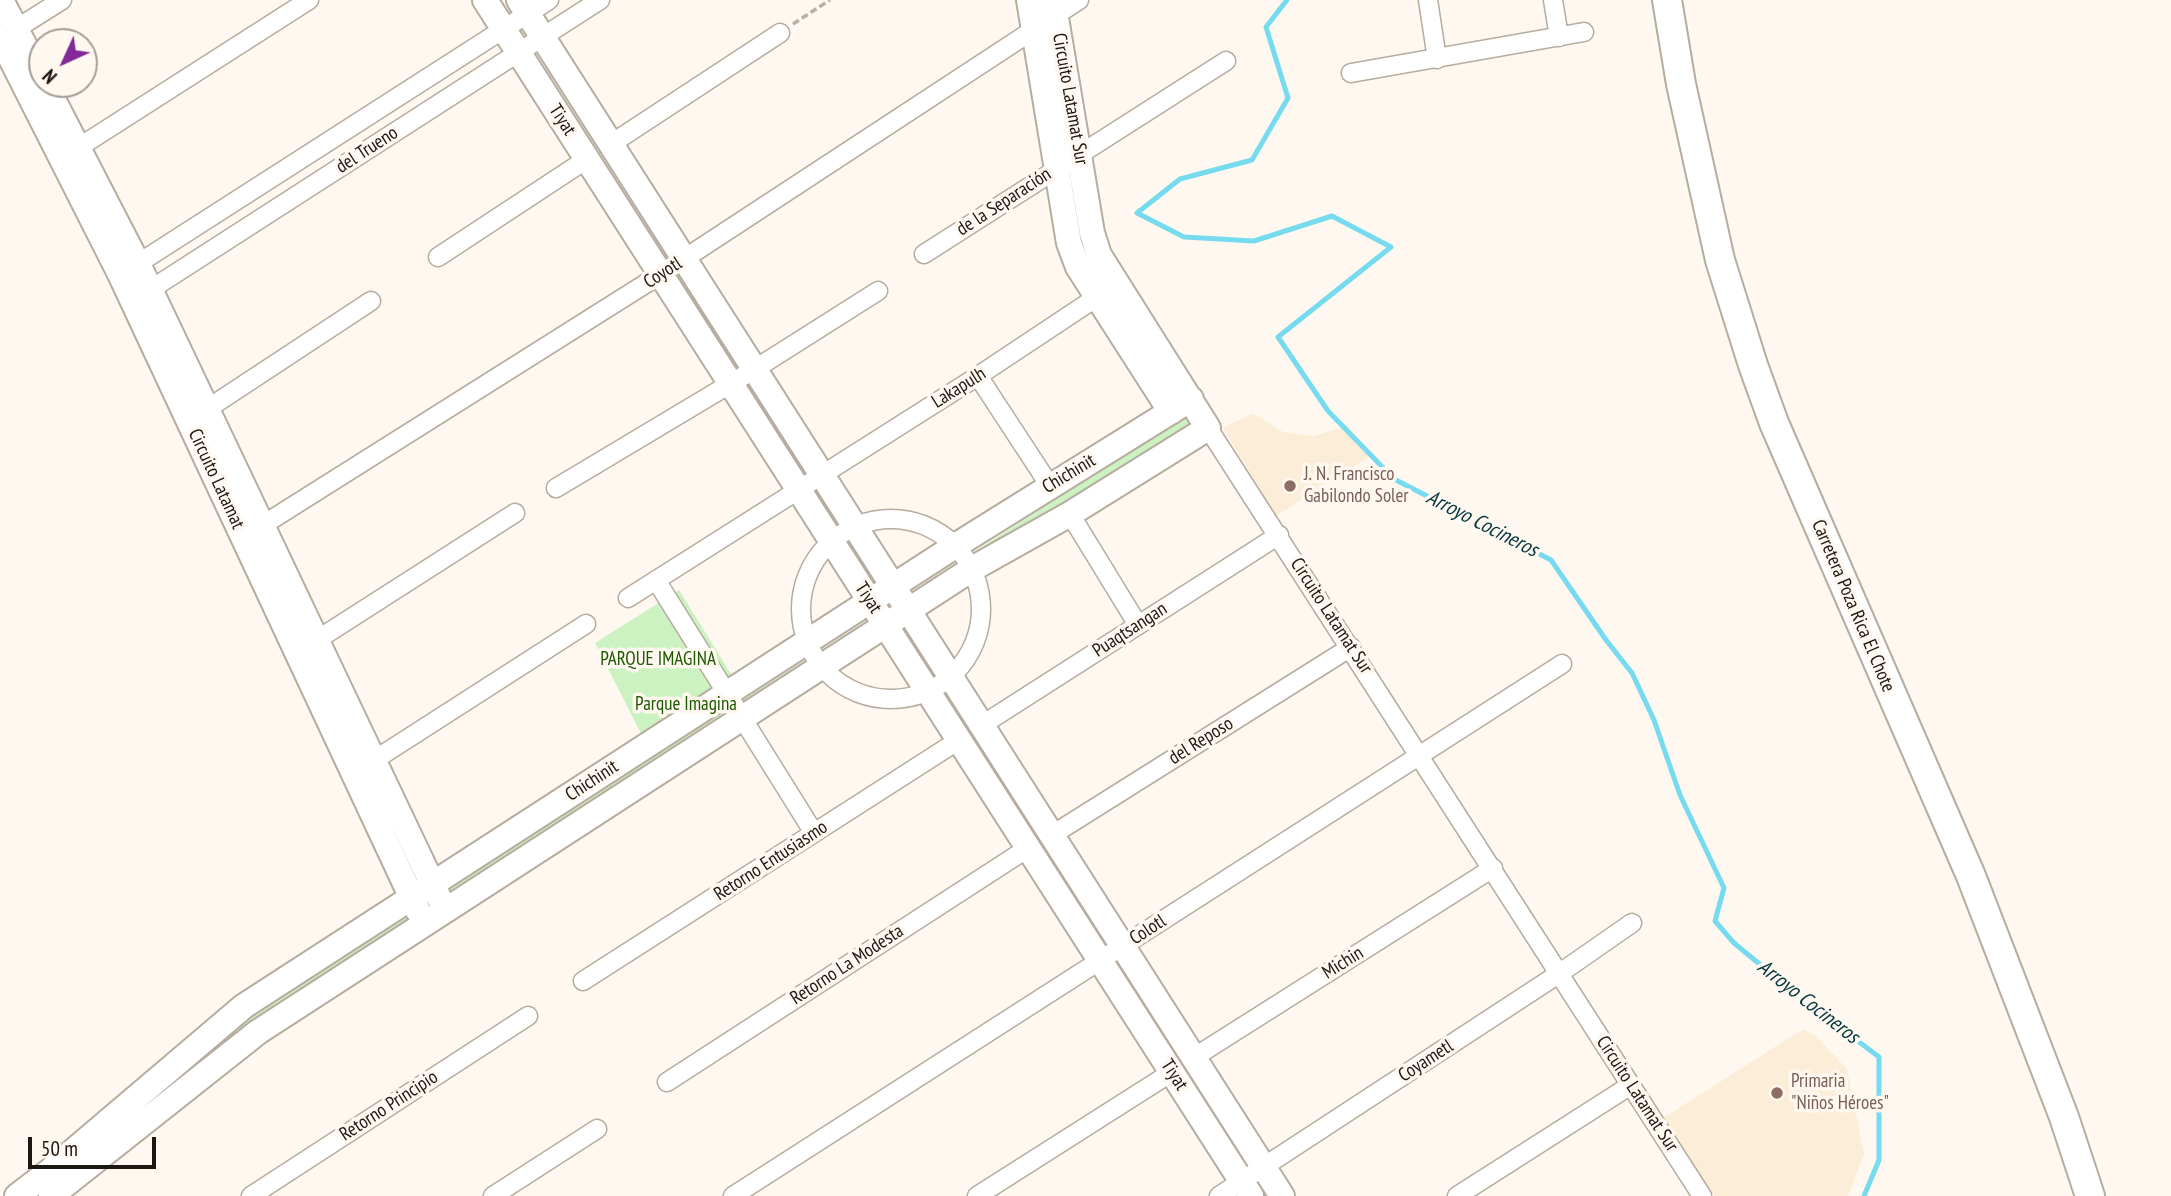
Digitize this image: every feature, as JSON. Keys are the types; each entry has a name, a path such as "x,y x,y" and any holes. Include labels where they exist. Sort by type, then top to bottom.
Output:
{"main road":[{"name":"Carretera Poza Rica El Chote","path":"1667,0 1681,84 1720,260 1753,365 1774,423 1971,876 2064,1117 2090,1196"}],"street":[{"name":"Circuito Latamat","path":"1,0 6,35 129,269 307,647 374,761 432,884 436,917"},
{"path":"6,35 62,0"},
{"path":"69,153 309,0"},
{"name":"Tiyat","path":"485,0 1246,1189"},
{"name":"del Trueno","path":"129,269 503,29 524,7 549,0"},
{"name":"del Trueno","path":"141,295 600,0"},
{"name":"Circuito Latamat Sur","path":"1029,0 1069,243 1078,267 1107,290 1181,406 1208,428 1702,1196"},
{"name":"Coyotl","path":"252,531 685,259 1035,29 1055,7 1079,0"},
{"path":"1428,0 1437,59"},
{"path":"1553,0 1559,37"},
{"name":"Tiyat","path":"524,7 1282,1196"},
{"name":"Circuito Latamat Sur","path":"1055,7 1079,154 1107,290"},
{"path":"1351,73 1584,32"},
{"path":"611,144 780,33"},
{"name":"Circuito Latamat","path":"6,35 28,62"},
{"name":"de la Separación","path":"924,254 1226,61"},
{"name":"Circuito Latamat","path":"50,98 69,153"},
{"path":"438,257 587,159"},
{"name":"Lakapulh","path":"628,598 978,376 1107,290"},
{"path":"556,488 755,369 878,291"},
{"path":"198,415 371,301"},
{"path":"978,376 1050,486"},
{"name":"Chichinit","path":"37,1193 244,1006 956,545 1181,406"},
{"name":"Chichinit","path":"37,1193 258,1032 972,569 1070,514 1208,428"},
{"path":"307,647 515,513"},
{"path":"1070,514 1138,625"},
{"path":"891,519 926,526 956,545 972,569 981,597 981,626 971,653 951,677 928,692 899,699 870,697 844,686 822,667 807,641 801,615 803,588 814,563 831,541 855,527 891,519"},
{"name":"Puaqtsangan","path":"982,725 1279,535"},
{"path":"656,580 814,833"},
{"path":"353,774 586,624"},
{"name":"Circuito Latamat","path":"307,647 353,774 411,898 436,917"},
{"name":"del Reposo","path":"1052,835 1351,647"},
{"name":"Colotl","path":"733,1196 1562,664"},
{"name":"Retorno Entusiasmo","path":"583,981 959,740"},
{"path":"1002,808 1026,795"},
{"name":"Retorno La Modesta","path":"667,1082 1028,848"},
{"name":"Michin","path":"1194,1058 1493,868"},
{"name":"Coyametl","path":"1219,1196 1246,1189 1264,1168 1632,923"},
{"name":"Retorno Principio","path":"251,1196 528,1016"},
{"path":"977,1196 1172,1072"},
{"path":"1457,1196 1632,1085"},
{"path":"493,1196 597,1129"}],"path":[{"path":"780,33 830,0"}],"shaded area":[{"name":"J. N. Francisco Gabilondo Soler","path":"1253,413 1283,432 1314,436 1348,426 1369,457 1276,516 1223,428"},
{"name":"Primaria \"Niños Héroes\"","path":"1803,1029 1816,1036 1847,1069 1864,1154 1848,1196 1714,1196 1663,1118"}],"green space":[{"path":"1185,417 1189,424 909,603 905,596"},
{"name":"Parque Imagina","path":"679,590 746,698 857,627 861,633 750,705 760,722 714,751 445,899 442,892 653,757 595,643"},
{"path":"912,634 1108,940 1099,945 904,639"},
{"path":"407,914 411,920 59,1176 249,1017"}],"waterway":[{"name":"Arroyo Cocineros","path":"1287,0 1266,27 1288,98 1252,160 1180,179 1137,213 1184,237 1254,241 1332,216 1391,247 1278,337 1328,411 1394,479 1551,560 1632,673 1654,720 1680,795 1724,888 1715,921 1734,943 1879,1057 1879,1160 1864,1196"}],"place":[{"name":"J. N. Francisco Gabilondo Soler","path":"1290,486"},
{"name":"Primaria \"Niños Héroes\"","path":"1777,1093"}],"park label":[{"name":"PARQUE IMAGINA","path":"658,660"}]}
